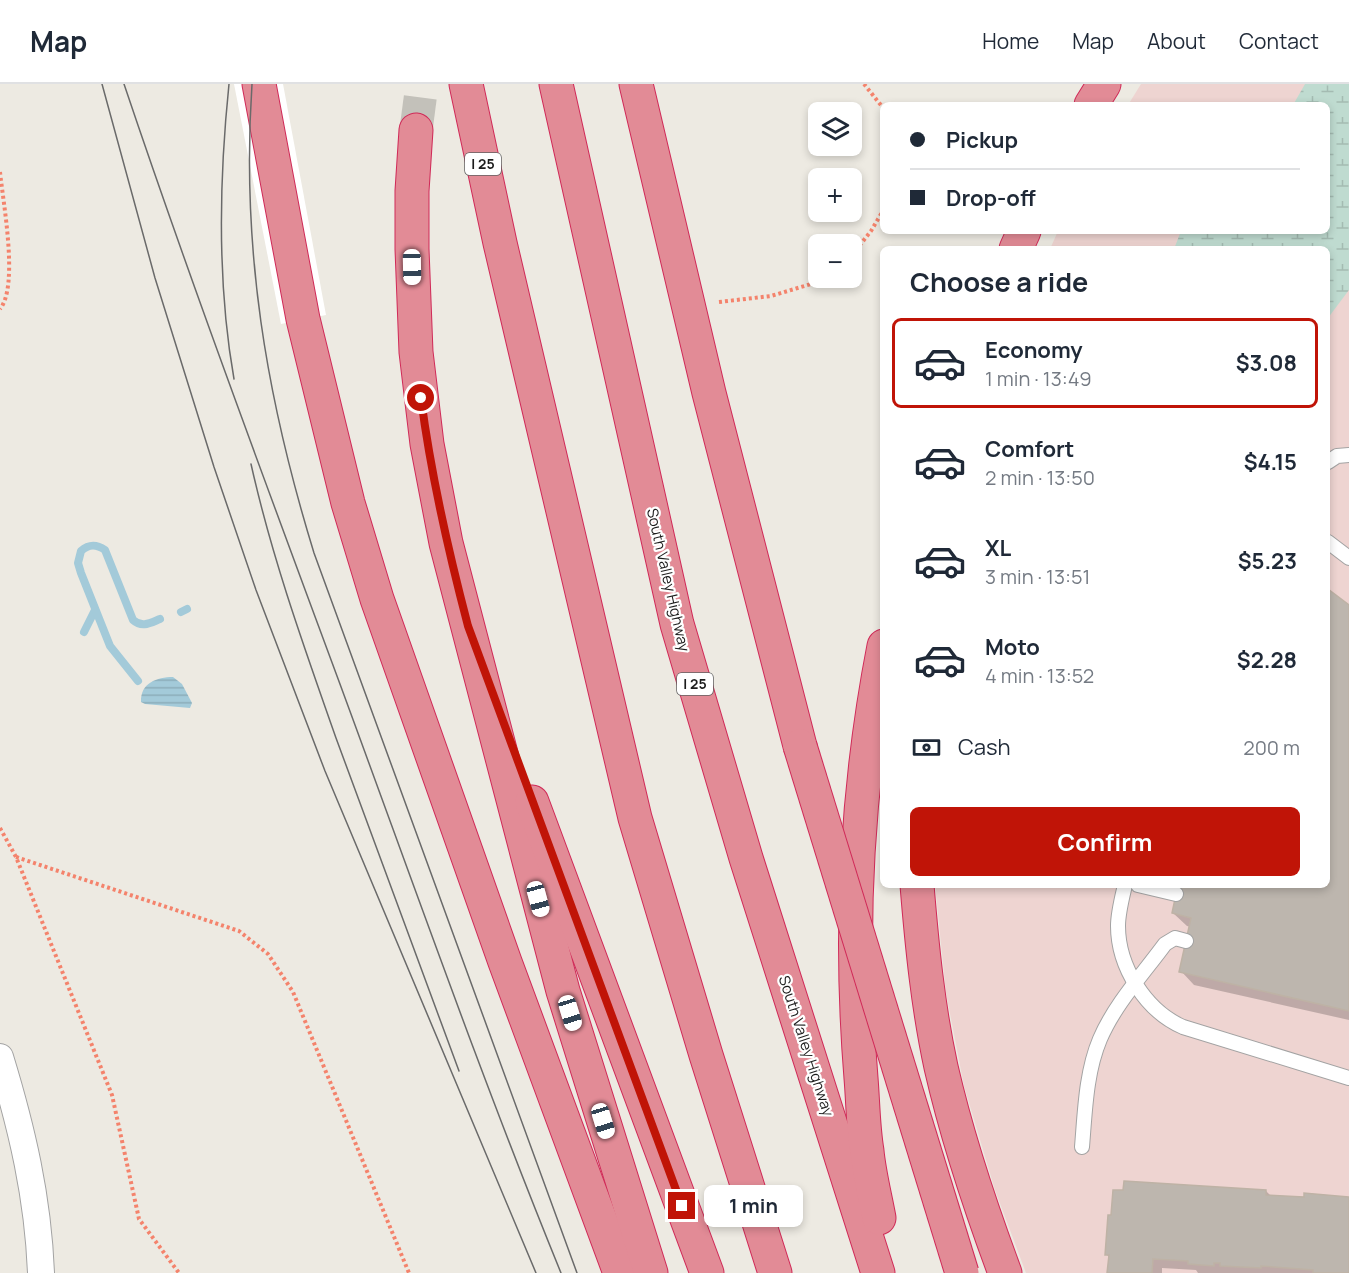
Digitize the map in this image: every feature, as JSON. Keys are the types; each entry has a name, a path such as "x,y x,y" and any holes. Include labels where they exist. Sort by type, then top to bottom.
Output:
{"highway":[{"path":"259,84 303,319 348,503 377,599 505,962 620,1273"},
{"name":"I 25","path":"466,84 500,243 635,818 706,1055 776,1273"},
{"name":"South Valley Highway","path":"556,84 677,624 746,858 878,1273"},
{"path":"636,84 757,582 800,746 962,1273"},
{"path":"1093,102 1104,84"},
{"path":"416,130 412,191 416,352 427,444 446,543 563,991 651,1273"},
{"path":"468,626 707,1273"},
{"path":"880,665 861,795 855,895 856,1019 866,1139 888,1273"},
{"path":"917,888 922,954 941,1066 971,1173 1005,1273"}],"street":[{"path":"0,1057 27,1152 36,1208 41,1273"}],"lane":[{"path":"1330,461 1337,456 1349,455"},
{"path":"1330,544 1349,558"},
{"path":"1124,888 1119,919 1119,935 1128,970 1135,984 1161,1014 1183,1028 1349,1078"},
{"path":"1151,888 1176,894"},
{"path":"1082,1147 1090,1074 1100,1040 1114,1014 1167,941 1175,939 1186,941"}],"path":[{"path":"864,84 880,104"},
{"path":"0,172 10,282 4,304 0,309"},
{"path":"862,242 880,216"},
{"path":"689,306 771,296 808,285"},
{"path":"0,828 16,857 112,1095 140,1219 179,1273"},
{"path":"16,857 239,931 268,954 293,992 409,1273"}],"shaded area":[{"path":"1141,84 1349,84 1349,1273 1026,1273 995,1190 964,1086 946,993 935,888 1330,888 1330,246 1051,246 1057,234 1330,234 1330,102 1130,102"}],"green space":[{"path":"1305,84 1349,84 1349,290 1330,315 1330,246 1175,246 1180,234 1330,234 1330,102 1295,102"}],"water":[{"path":"173,677 182,684 192,703 190,708 141,702 143,690 151,682"}],"pier":[{"path":"234,84 283,84 326,315 281,324"}],"building":[{"path":"1330,591 1349,605 1349,1011 1179,972 1191,918 1172,913 1177,888 1330,888"},
{"path":"1124,1181 1266,1190 1266,1195 1304,1197 1304,1193 1349,1197 1349,1273 1313,1273 1313,1270 1261,1266 1261,1268 1220,1266 1220,1263 1214,1263 1214,1266 1188,1264 1188,1261 1153,1259 1152,1273 1107,1273 1109,1255 1105,1255 1108,1215 1111,1215 1113,1190 1123,1190"}],"waterway":[{"path":"138,681 110,646 81,573 78,563 81,551 93,546 105,550 133,620 143,624 160,619"},
{"path":"181,612 187,609"},
{"path":"84,632 95,610"}],"tunnel":[{"path":"416,130 422,84"}],"tram line":[{"path":"102,84 155,278 214,467 256,590 325,771 536,1273"},
{"path":"124,84 232,390 450,985 561,1273"},
{"path":"229,84 223,158 221,232 228,343 234,379"},
{"path":"252,84 250,205 254,263 270,379 297,495 314,553 577,1273"},
{"path":"251,464 289,602 312,670 459,1071"}],"route":[{"path":"421,398 427,444 446,543 468,626 682,1206"}]}
